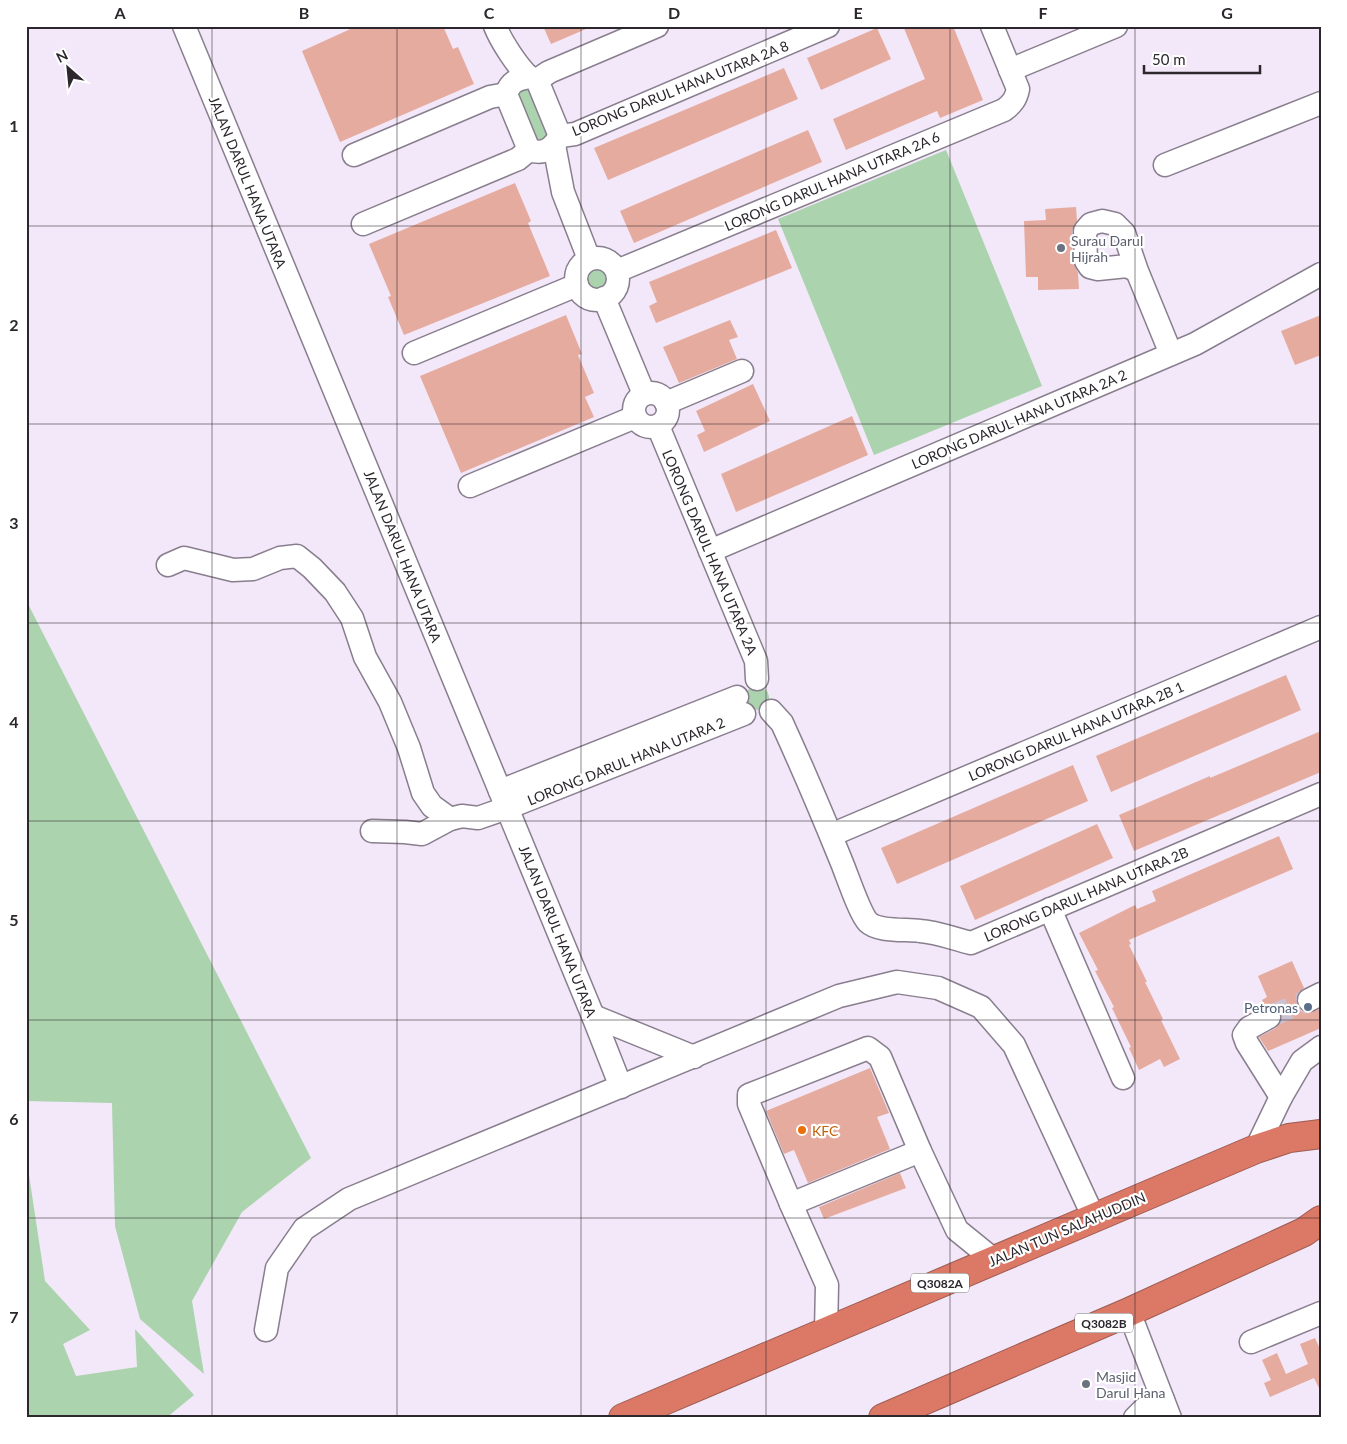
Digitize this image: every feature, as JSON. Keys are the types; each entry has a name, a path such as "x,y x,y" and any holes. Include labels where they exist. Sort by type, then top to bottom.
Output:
{"highway":[{"name":"JALAN TUN SALAHUDDIN","path":"623,1418 1256,1149 1289,1138 1321,1134"},
{"name":"Q3082B","path":"883,1418 1129,1312 1304,1232 1321,1220"}],"street":[{"name":"JALAN DARUL HANA UTARA","path":"184,26 621,1087"},
{"path":"354,156 657,26"},
{"name":"LORONG DARUL HANA UTARA 2A 8","path":"363,224 828,26"},
{"path":"992,26 1010,70 1116,26"},
{"path":"496,30 524,72 520,84 589,259"},
{"name":"LORONG DARUL HANA UTARA 2A 6","path":"617,271 1004,110 1012,104 1017,96 1018,89 1010,70"},
{"path":"520,84 545,146"},
{"path":"1165,165 1321,103"},
{"path":"1137,271 1127,266 1098,269 1090,267 1086,260 1085,231 1091,224 1102,221 1116,224 1124,233 1137,271 1172,354"},
{"path":"1113,267 1124,257 1129,247"},
{"path":"603,258 610,262 617,271 618,280 616,287 612,293 604,298 593,299 587,297 581,293 577,285 576,274 583,262 589,259 603,258"},
{"name":"LORONG DARUL HANA UTARA 2A 2","path":"710,551 1195,344 1321,274"},
{"path":"414,353 577,285"},
{"path":"604,298 644,394"},
{"path":"666,402 742,371"},
{"path":"654,393 666,402 668,413 658,426 640,424 635,417 633,408 635,402 638,397 644,394 654,393"},
{"path":"470,486 635,417"},
{"name":"LORONG DARUL HANA UTARA 2A","path":"658,426 756,661 757,679"},
{"path":"168,565 184,558 233,570 253,570 280,558 297,556 312,568 335,592 352,618 365,658 390,702 406,739 423,793 432,806 450,819 422,834 372,831"},
{"name":"LORONG DARUL HANA UTARA 2B 1","path":"831,835 1321,627"},
{"path":"757,679 766,681 774,691 775,703 771,711 763,716 757,718 750,717 740,705 739,690 748,681 757,679"},
{"name":"LORONG DARUL HANA UTARA 2","path":"450,819 462,816 478,818 503,800 740,705"},
{"name":"LORONG DARUL HANA UTARA 2B","path":"771,711 782,723 868,922 880,928 899,931 919,931 971,943 1321,794"},
{"path":"1050,909 1123,1078"},
{"path":"266,1330 277,1268 304,1229 349,1198 839,996 897,982 938,988 981,1007 1014,1044 1094,1218"},
{"path":"593,1016 694,1057"},
{"path":"1269,1017 1249,1028 1244,1035 1247,1043 1282,1096"},
{"path":"1256,1149 1282,1096 1302,1061 1321,1047"},
{"path":"826,1331 827,1285 749,1104 750,1095 868,1048 880,1058 957,1230 994,1260"},
{"path":"791,1204 920,1151"},
{"path":"1129,1312 1167,1409 1144,1409 1135,1418"},
{"path":"1252,1342 1321,1313"}],"green space":[{"path":"531,86 553,133 538,146 512,94"},
{"path":"946,150 1042,386 874,455 778,219"},
{"path":"597,266 602,267 608,273 608,283 602,289 597,290 592,289 586,283 585,278 586,273 592,267"},
{"path":"26,600 311,1158 242,1212 192,1301 204,1374 140,1319 115,1226 112,1103 26,1101"},
{"path":"757,686 766,689 769,698 766,707 757,710 748,707 745,698 748,689"},
{"path":"26,1155 45,1281 90,1330 63,1344 76,1376 137,1367 135,1329 194,1395 166,1418 26,1418"}],"building":[{"path":"357,26 443,26 453,49 458,47 474,84 340,142 302,51"},
{"path":"543,26 593,26 551,44"},
{"path":"903,26 953,26 983,100 940,118 937,111 846,150 833,119 925,79"},
{"path":"877,28 891,59 821,90 807,58"},
{"path":"784,68 798,99 608,180 594,148"},
{"path":"808,130 822,162 634,243 620,211"},
{"path":"515,183 531,221 528,223 550,276 404,335 388,297 391,296 369,244"},
{"name":"Surau Darul Hijrah","path":"1076,207 1077,221 1072,231 1073,261 1078,273 1079,289 1038,290 1038,277 1026,277 1024,221 1046,220 1045,209"},
{"path":"776,230 792,268 656,323 649,306 657,302 649,282"},
{"path":"566,315 582,354 578,355 594,393 585,397 594,417 461,473 420,376"},
{"path":"1321,315 1321,355 1295,365 1281,331"},
{"path":"730,320 738,337 729,340 737,359 679,383 663,347"},
{"path":"753,384 770,421 704,452 697,435 705,431 696,411"},
{"path":"852,416 868,455 736,512 721,474"},
{"path":"1286,675 1301,710 1111,792 1096,756"},
{"path":"1321,731 1321,772 1134,851 1119,815"},
{"path":"1073,765 1088,801 897,884 881,848"},
{"path":"1097,824 1113,858 975,920 960,886"},
{"path":"1279,836 1293,869 1129,940 1131,944 1129,945 1163,1019 1161,1020 1180,1059 1164,1067 1160,1059 1139,1070 1129,1048 1131,1047 1112,1008 1114,1007 1095,971 1098,970 1079,933 1135,905 1137,909 1156,901 1152,891"},
{"path":"1292,961 1304,988 1298,993 1297,1005 1301,1011 1308,1013 1321,1009 1321,1028 1268,1051 1259,1037 1276,1028 1282,1017 1280,1010 1276,1006 1264,1005 1262,1000 1267,997 1258,976"},
{"path":"870,1068 889,1113 877,1117 890,1149 808,1183 794,1150 784,1154 766,1111"},
{"path":"900,1173 906,1188 824,1219 819,1207"},
{"path":"1315,1338 1321,1351 1321,1392 1314,1378 1270,1397 1264,1383 1271,1380 1262,1360 1277,1353 1286,1374 1308,1364 1300,1344"}],"tunnel":[{"path":"1269,1017 1309,1000"}],"place":[{"name":"Surau Darul Hijrah","path":"1061,248"},
{"name":"Petronas","path":"1308,1007"},
{"name":"KFC","path":"802,1130"},
{"name":"Masjid Darul Hana","path":"1086,1384"}]}
